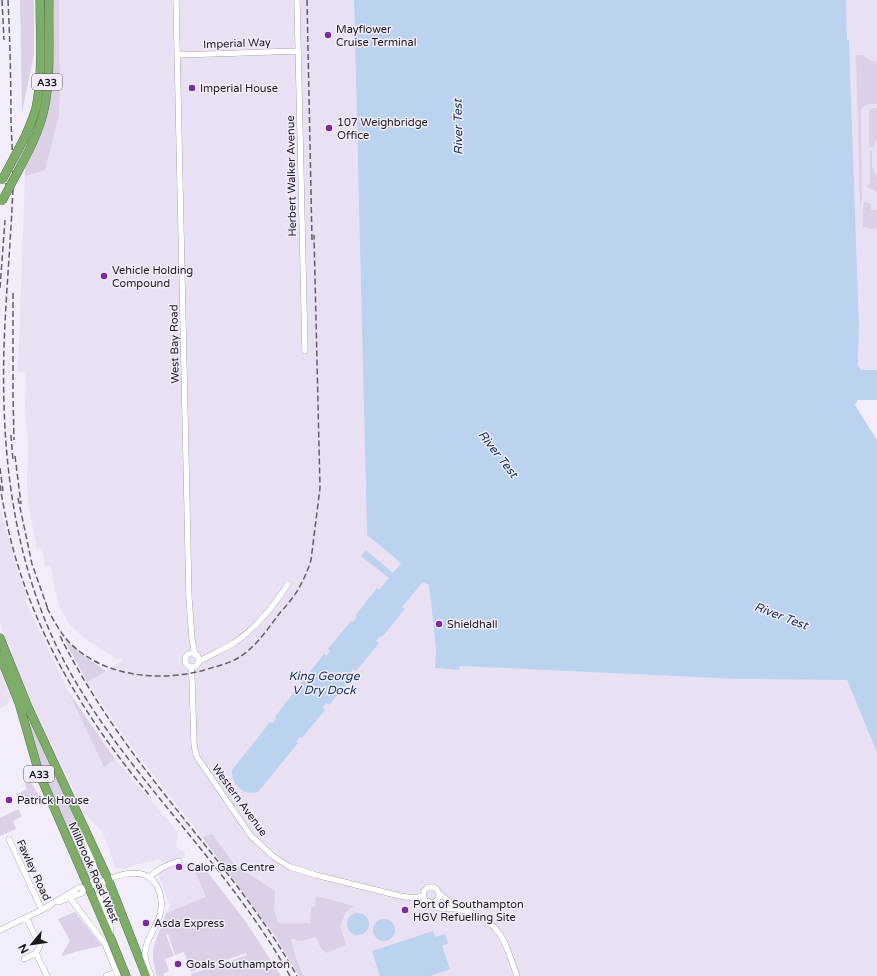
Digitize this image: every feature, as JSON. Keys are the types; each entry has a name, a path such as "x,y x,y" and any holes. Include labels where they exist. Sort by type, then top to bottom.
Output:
{"highway":[{"name":"A33","path":"1,182 24,139 38,97 40,70 40,0"},
{"name":"A33","path":"1,203 24,160 40,124 46,98 49,0"},
{"name":"Millbrook Road West","path":"0,638 28,707 108,879 146,976"},
{"name":"Millbrook Road West","path":"0,656 19,703 38,774 86,888 111,939 126,976"}],"street":[{"name":"West Bay Road","path":"176,0 189,590 192,639 196,655"},
{"name":"Herbert Walker Avenue","path":"297,0 305,351"},
{"name":"Imperial Way","path":"177,55 298,51"},
{"path":"210,655 188,655 185,658 186,663 191,667 196,666 198,662 234,642 248,632 269,610 288,584"},
{"name":"West Bay Road","path":"188,655 192,639"},
{"path":"196,655 198,662"},
{"name":"Western Avenue","path":"191,667 194,750 197,757 252,836 262,847 290,867 316,875 407,897 424,896"},
{"path":"44,908 82,893 94,879 95,869 79,816"},
{"name":"Fawley Road","path":"9,839 44,908"},
{"path":"150,877 169,864 179,861"},
{"path":"0,930 44,908 79,888 86,888 116,876 141,874 154,880 160,892 161,906 159,917 145,952 151,976"},
{"name":"Millbrook Road West","path":"108,879 101,885 99,891 109,919 111,939"},
{"path":"458,909 435,888 430,887 424,891 424,896 436,908 448,910 458,909 478,915 497,928 502,936 517,976"},
{"path":"429,902 436,901 439,897 439,893"},
{"name":"Millbrook Road West","path":"70,898 104,944 117,974"},
{"path":"24,959 36,953 40,946 26,917"},
{"path":"36,953 47,976"},
{"path":"106,976 117,974"}],"shaded area":[{"path":"20,0 33,0 34,5 34,55 22,112"},
{"path":"53,0 59,0 59,116 45,170 25,176 25,168 34,149 49,106 53,66"},
{"path":"59,0 354,0 367,535 401,563 415,592 423,582 429,585 436,648 435,668 460,666 738,679 847,680 877,753 877,976 305,976 290,946 222,855 210,834 202,837 132,747 87,682 123,660 115,658 84,638 69,624 58,604 50,565 45,566 42,548 37,549 28,503 27,487 28,445 25,406 26,373 18,372 25,176 45,169 59,116"},
{"path":"846,0 877,0 877,370 861,370 858,365 859,326 849,40 847,40"},
{"path":"856,55 865,55 865,57 877,63 877,104 865,105 861,111 862,198 860,207"},
{"path":"877,108 877,138 873,147 869,147 869,112 871,109"},
{"path":"870,151 872,151 872,166 877,178 877,192 866,186 870,184"},
{"path":"864,202 871,204 871,210 877,210 877,229 863,227"},
{"path":"0,507 17,569 28,599 25,600 104,766 115,759 178,832 176,847 186,853 184,857 165,865 158,859 134,865 126,869 116,868 103,833 84,813 30,698 0,623"},
{"path":"63,637 84,656 106,671 87,682"},
{"path":"0,671 10,697 8,704 0,708"},
{"path":"68,691 115,759 104,767"},
{"path":"29,719 83,837 83,844 91,861 93,874 92,877 88,879 41,772 27,720"},
{"path":"30,781 40,798 34,802 32,798 21,804 16,795 27,789 25,784"},
{"path":"18,809 22,816 13,821 16,829 0,836 0,818"},
{"path":"212,834 235,865 275,891 274,911 278,923 310,923 311,907 315,907 316,896 354,906 346,912 340,926 346,945 326,953 320,947 316,937 300,941 291,939 296,958 304,976 299,976 275,936 202,837"},
{"path":"181,862 192,865 206,898 167,912 170,906 158,874 159,871"},
{"path":"198,864 206,870 246,922 281,976 192,976 191,974 247,955 246,953 191,972 184,952 175,955 168,934 166,935 174,956 165,959 169,971 163,974 164,976 157,976 154,966 153,950 166,913 206,897 192,865"},
{"path":"75,912 102,946 63,956 62,954 70,941 58,919"}],"water":[{"path":"354,0 846,0 847,40 849,40 859,326 858,365 861,370 877,370 877,400 858,400 855,405 877,440 877,753 847,680 738,679 460,666 459,670 435,668 436,648 429,585 423,582 402,607 405,609 382,637 380,636 376,641 379,643 356,671 353,669 349,675 352,677 329,705 326,703 323,708 325,710 302,738 300,737 296,742 298,743 258,792 253,793 243,791 236,785 232,775 232,770 270,722 273,723 276,718 275,717 297,688 299,689 303,685 301,683 324,654 326,656 330,651 328,649 351,621 353,622 357,617 355,616 377,588 379,590 389,578 361,556 366,550 393,573 401,563 367,535"},
{"path":"358,913 366,916 369,924 366,932 358,935 350,932 347,924 350,916"},
{"path":"384,919 392,922 395,930 392,938 384,941 376,938 373,930 376,922"},
{"path":"433,931 435,937 445,934 448,944 442,946 450,969 430,976 380,976 372,951"}],"railway":[{"path":"2,0 4,40"},
{"path":"8,0 13,186 4,346 5,427 8,468 14,508 22,547 33,586 47,624 64,661 89,703 116,743 237,895 265,934 290,976"},
{"path":"307,0 312,240"},
{"path":"6,162 6,198"},
{"path":"0,288 5,220"},
{"path":"47,608 68,641 81,653 96,662 113,669 130,673 148,676 166,676 201,671 238,658 250,649 260,638 295,595 311,560 320,488 314,235"},
{"path":"13,293 14,440"},
{"path":"11,435 13,461"},
{"path":"15,456 21,504"},
{"path":"0,468 3,491"},
{"path":"0,485 12,545 35,614 50,647 86,710 106,740 151,797"},
{"path":"18,498 32,564 49,612"},
{"path":"60,636 95,698 114,727 260,918 297,976"}],"place":[{"name":"Mayflower Cruise Terminal","path":"328,35"},
{"name":"Imperial House","path":"192,88"},
{"name":"107 Weighbridge Office","path":"329,128"},
{"name":"Vehicle Holding Compound","path":"104,276"},
{"name":"Shieldhall","path":"439,624"},
{"name":"Patrick House","path":"9,800"},
{"name":"Calor Gas Centre","path":"179,867"},
{"name":"Port of Southampton HGV Refuelling Site","path":"405,910"},
{"name":"Asda Express","path":"146,923"},
{"name":"Goals Southampton","path":"178,964"}],"water label":[{"name":"River Test","path":"458,127"},
{"name":"River Test","path":"498,454"},
{"name":"River Test","path":"781,616"},
{"name":"King George V Dry Dock","path":"324,683"}]}
